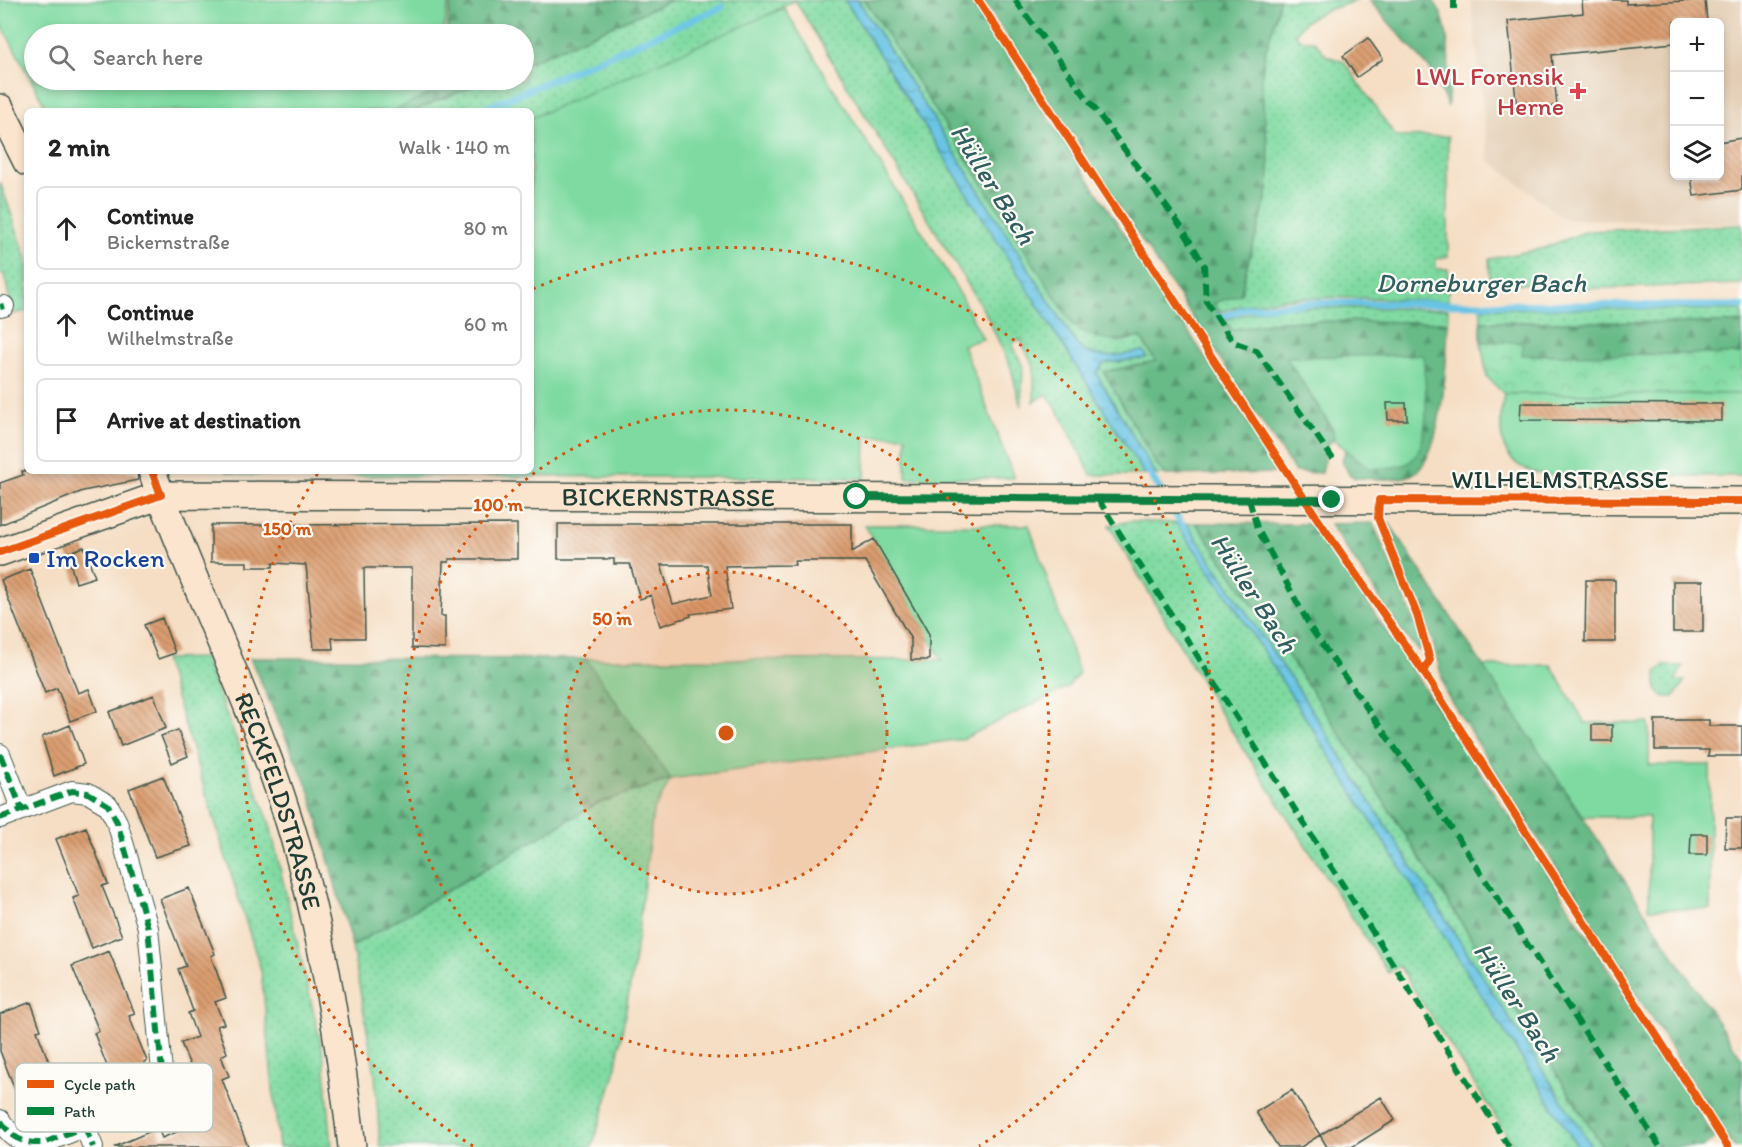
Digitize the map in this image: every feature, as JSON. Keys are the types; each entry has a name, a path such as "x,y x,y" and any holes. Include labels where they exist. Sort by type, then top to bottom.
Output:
{"street":[{"path":"0,108 24,156"},
{"name":"BICKERNSTRASSE","path":"0,552 156,483 1120,499"},
{"name":"RECKFELDSTRASSE","path":"156,483 255,721 282,798 303,870 339,1039 352,1147"},
{"name":"WILHELMSTRASSE","path":"1120,499 1742,501"},
{"path":"0,754 22,810"},
{"path":"0,818 72,791 88,793 108,805 117,822 148,928 161,1063"},
{"path":"0,1120 9,1134 25,1143 44,1143 72,1132"},
{"path":"87,1132 93,1147"}],"shaded area":[{"name":"LWL Forensik Herne","path":"1471,0 1742,0 1742,223 1564,219 1489,160"}],"green space":[{"path":"0,0 449,0 445,24 24,24 24,66 0,22"},
{"path":"451,0 672,0 534,60 534,24 447,24"},
{"path":"672,0 795,0 746,27 534,117 534,108 420,108 463,90 534,90 534,60"},
{"path":"795,0 845,0 1145,475 1091,475 1062,417 1047,394 1034,402 1034,367 1020,339 1012,343 1023,367 1021,407 1011,368 987,316"},
{"path":"858,0 865,0 1073,325 1119,342 1140,337 1156,361 1104,372 1156,464 1166,475 1156,475 1096,373 1104,363 1145,358 1143,351 1108,356 1092,354 1077,345"},
{"path":"865,0 971,0 1281,473 1166,475 1156,464 1104,372 1156,361 1140,337 1122,340 1105,339 1089,334 1073,325"},
{"path":"983,0 1279,0 1262,74 1269,171 1266,201 1241,294 1214,303 1223,321 1232,330 1281,321 1448,322 1442,405 1431,450 1422,466 1405,477 1355,478 1349,474 1342,461 1346,447 1371,469 1418,450 1425,415 1423,355 1286,357 1335,433 1334,440 1327,444 1322,473 1295,472"},
{"path":"1279,0 1357,0 1314,16 1300,27 1296,34 1300,40 1314,41 1327,56 1344,62 1396,137 1448,136 1448,257 1436,258 1436,269 1448,269 1448,301 1302,298 1273,300 1220,312 1213,303 1241,294 1266,201 1269,171 1262,74"},
{"path":"1369,0 1432,0 1439,9 1447,35 1448,107 1431,70"},
{"path":"784,8 956,287 983,339 963,345 1014,478 906,478 906,436 866,436 865,478 238,474 534,474 534,117"},
{"path":"37,90 434,90 399,108 46,108"},
{"path":"392,90 463,90 420,108 369,108"},
{"path":"0,182 24,250 24,312 13,314 4,274 0,274"},
{"path":"1742,225 1742,284 1574,289 1490,280 1489,259 1544,248 1587,231"},
{"path":"1283,307 1448,309 1448,322 1281,321 1232,330 1225,320 1251,312"},
{"path":"1481,308 1742,310 1742,323 1481,322"},
{"path":"1481,322 1742,323 1742,354 1521,355 1522,342 1481,342"},
{"path":"1481,342 1522,342 1522,355 1742,354 1742,394 1504,394 1487,377"},
{"path":"1423,355 1426,412 1422,442 1408,463 1395,467 1371,469 1334,440 1333,429 1286,357"},
{"path":"1504,394 1742,394 1742,476 1547,475 1531,471 1519,465 1504,448 1501,423"},
{"path":"1131,521 1176,523 1230,599 1578,1147 1515,1147 1399,966 1388,973 1219,711 1109,525"},
{"path":"1186,523 1196,523 1302,676 1404,832 1603,1147 1592,1147 1300,692"},
{"path":"1196,523 1315,524 1551,879 1715,1138 1704,1147 1603,1147 1353,754"},
{"path":"1373,523 1422,640 1419,651 1403,633 1330,524"},
{"path":"1389,523 1742,1059 1742,1147 1734,1147 1724,1132 1446,693 1432,639 1384,524"},
{"path":"865,525 1029,525 1079,673 1068,687 963,739 671,779 586,659 942,660"},
{"path":"204,658 269,821 324,1057 332,1147 279,1147 261,970 164,659"},
{"path":"250,658 586,659 671,779 598,803 352,946 310,792"},
{"path":"1551,665 1585,723 1649,723 1649,765 1710,765 1710,909 1649,909 1649,817 1583,817 1483,666"},
{"path":"1664,666 1683,666 1675,681 1685,681 1674,697 1664,697 1656,690 1656,672"},
{"path":"671,779 653,812 634,964 614,1077 592,1147 380,1147 375,1074 352,946 598,803"}],"water":[{"path":"845,0 858,0 1077,345 1084,351 1100,356 1117,356 1143,351 1146,354 1146,358 1104,363 1096,373 1156,475 1145,475"},
{"path":"1176,523 1186,523 1300,692 1592,1147 1578,1147 1230,599"}],"building":[{"path":"1582,0 1626,0 1626,4 1705,0 1707,18 1670,18 1670,43 1552,55 1557,106 1517,110 1508,21 1583,13"},
{"path":"1368,38 1383,59 1357,77 1343,56"},
{"path":"1742,138 1742,190 1694,196 1692,180 1724,180 1724,141"},
{"path":"1387,403 1406,403 1407,420 1388,420"},
{"path":"1521,403 1722,404 1722,421 1520,420"},
{"path":"22,471 24,474 137,474 138,480 83,491 0,525 0,483 23,475"},
{"path":"517,524 517,559 449,559 449,562 443,562 441,616 445,616 445,649 412,648 412,568 364,568 365,638 332,638 333,649 314,649 306,565 273,563 273,567 247,567 247,562 211,562 211,525"},
{"path":"558,524 852,524 852,552 874,539 929,634 929,660 911,660 911,639 865,561 794,561 795,565 725,566 731,609 690,614 691,616 660,626 651,595 640,599 630,564 614,564 614,559 558,559","holes":["661,565 707,565 712,595 673,604"]},
{"path":"84,547 95,577 76,583 67,553"},
{"path":"30,569 78,693 89,689 97,711 70,721 57,688 45,693 1,580"},
{"path":"1586,580 1615,580 1615,642 1585,642"},
{"path":"1673,581 1703,581 1703,632 1673,632"},
{"path":"162,618 175,653 158,659 144,625"},
{"path":"154,695 166,728 121,746 109,712"},
{"path":"1655,720 1709,720 1709,726 1742,726 1742,756 1708,756 1709,750 1655,750"},
{"path":"70,725 84,764 54,776 42,737"},
{"path":"1592,725 1612,725 1612,741 1592,741"},
{"path":"178,730 188,756 172,763 161,736"},
{"path":"163,776 191,846 155,857 129,789"},
{"path":"1726,818 1742,818 1742,848 1725,848"},
{"path":"86,827 108,884 102,886 122,936 92,948 73,898 79,896 56,839"},
{"path":"1691,834 1707,834 1707,855 1690,855"},
{"path":"189,888 215,954 211,956 226,998 215,1002 224,1024 217,1026 227,1053 221,1056 229,1076 222,1079 248,1147 114,1147 149,1132 160,1132 162,1138 177,1132 213,1132 213,1063 189,1063 181,1043 197,1037 188,1013 193,1011 178,969 186,966 160,899"},
{"path":"109,951 135,1014 129,1016 147,1061 144,1063 106,1063 94,1033 99,1031 72,966"},
{"path":"31,1002 41,1030 37,1031 49,1063 15,1063 15,1090 0,1051 0,1014"},
{"path":"1292,1090 1320,1135 1301,1147 1278,1147 1256,1112"},
{"path":"1381,1097 1395,1120 1352,1147 1327,1147 1320,1135"}],"waterway":[{"path":"534,87 722,7"},
{"path":"486,108 528,90"},
{"name":"Dorneburger Bach","path":"1221,317 1247,308 1308,303 1742,306"},
{"name":"Hüller Bach","path":"1147,469 1162,493"},
{"name":"Hüller Bach","path":"1169,505 1186,530"}],"marked path":[{"path":"1015,0 1182,228 1204,265 1206,301 1233,342 1256,350 1333,459"},
{"path":"1454,0 1454,9"},
{"path":"0,307 4,306"},
{"path":"1098,499 1509,1147"},
{"path":"1249,499 1257,528 1312,630 1454,832 1660,1147"},
{"path":"0,754 22,810"},
{"path":"0,818 72,791 88,793 108,805 117,822 148,928 161,1063"},
{"path":"0,1120 13,1135 24,1141 44,1143 71,1132"},
{"path":"87,1132 93,1147"}],"cycle path":[{"path":"978,0 1321,524 1423,671 1728,1147"},
{"path":"0,552 161,495 153,474"},
{"path":"1423,671 1430,660 1417,615 1378,518 1379,500 1742,501"}],"place":[{"name":"LWL Forensik Herne","path":"1578,91"},
{"name":"Im Rocken","path":"34,558"}],"route":[{"path":"857,497 1332,500"}]}
